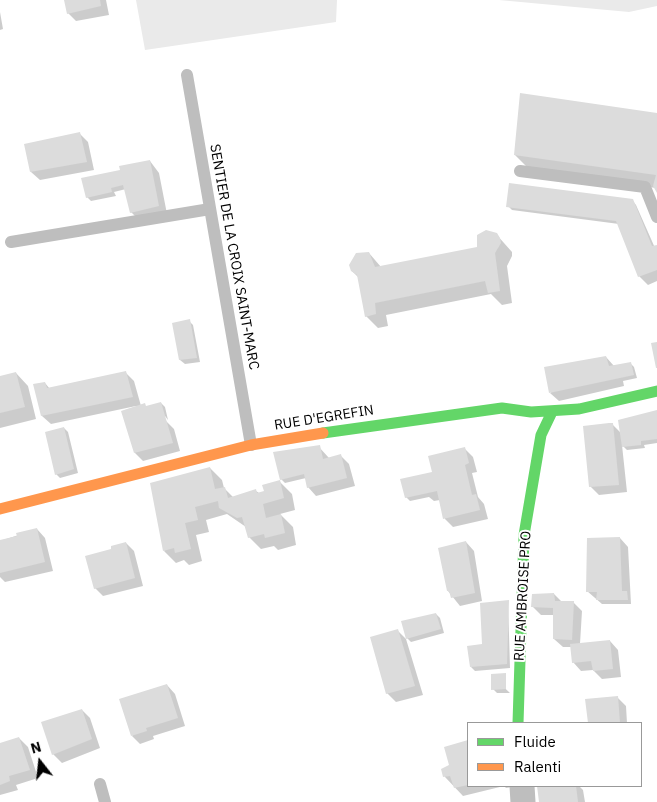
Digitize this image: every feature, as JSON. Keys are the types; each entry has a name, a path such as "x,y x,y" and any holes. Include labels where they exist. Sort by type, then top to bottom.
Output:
{"street":[{"name":"RUE D'EGREFIN","path":"0,509 251,444 378,424 502,408 532,412 579,409 657,391"},
{"name":"RUE AMBROISE PRO","path":"518,722 524,535 541,435 552,412"},
{"path":"522,787 523,802"}],"lane":[{"name":"SENTIER DE LA CROIX SAINT-MARC","path":"187,75 251,444"},
{"path":"520,171 645,188 657,217"},
{"path":"11,242 210,209"},
{"path":"100,784 105,802"}],"shaded area":[{"path":"136,0 337,0 336,22 145,50"},
{"path":"499,0 657,0 657,6 629,12"}],"building":[{"path":"64,0 100,0 101,6 67,14"},
{"path":"520,93 657,113 657,193 653,186 656,175 514,155"},
{"path":"80,132 87,162 30,172 24,144"},
{"path":"150,160 159,206 130,213 123,185 111,188 112,192 86,198 81,178 120,170 119,166"},
{"path":"509,183 633,199 652,246 657,245 657,270 638,277 616,221 506,207"},
{"path":"486,230 497,233 500,238 501,243 495,253 500,291 488,293 485,281 375,303 376,314 365,317 357,275 351,271 349,265 356,253 369,252 375,267 477,247 477,235"},
{"path":"190,319 197,358 179,360 172,323"},
{"path":"657,342 657,368 656,368 651,343"},
{"path":"606,356 609,366 631,362 634,375 549,393 544,367"},
{"path":"126,371 133,397 41,416 33,384 45,382 47,388"},
{"path":"16,372 25,407 0,413 0,376"},
{"path":"161,402 173,443 134,453 121,411 145,403 146,406"},
{"path":"657,410 657,439 641,441 641,445 622,447 618,420"},
{"path":"613,423 619,485 589,487 583,426"},
{"path":"64,427 74,469 55,475 45,432"},
{"path":"320,445 323,459 341,454 347,478 307,488 304,474 280,480 273,452"},
{"path":"465,447 469,463 465,465 472,495 476,494 480,510 443,519 437,491 405,498 400,479 432,472 428,456"},
{"path":"210,467 215,489 225,487 228,498 256,489 257,493 264,491 262,485 280,480 284,498 263,504 266,518 281,514 285,533 265,538 264,534 248,538 242,517 237,518 219,508 218,501 195,507 198,520 185,523 191,549 175,553 174,548 163,551 150,483"},
{"path":"37,528 45,562 0,573 0,540 17,536 16,533"},
{"path":"620,537 622,591 627,591 628,600 596,600 597,592 586,592 587,538"},
{"path":"466,541 475,593 451,598 449,591 447,591 438,548"},
{"path":"126,542 135,578 94,589 85,556 111,549 111,546"},
{"path":"554,593 555,601 574,601 572,640 553,639 553,608 531,607 532,594"},
{"path":"509,600 507,664 470,667 467,646 482,644 480,603"},
{"path":"436,613 441,629 406,639 401,621"},
{"path":"398,629 415,686 386,694 370,637"},
{"path":"610,640 613,669 593,671 591,661 572,663 570,644"},
{"path":"506,673 506,689 491,690 491,674"},
{"path":"167,684 178,718 146,728 147,731 131,736 119,699"},
{"path":"618,696 620,722 588,722 585,699"},
{"path":"82,709 92,739 52,755 41,722"},
{"path":"19,737 30,770 9,776 10,781 0,785 0,743"},
{"path":"467,740 467,785 454,788 450,776 443,777 441,769 449,765 444,747"},
{"path":"537,787 576,787 578,802 539,802"}],"traffic: fast":[{"path":"323,433 502,408 531,412 579,409 657,391"},
{"path":"518,722 524,535 541,435 552,412"}],"traffic: slow":[{"path":"0,509 251,445 323,433"}]}
